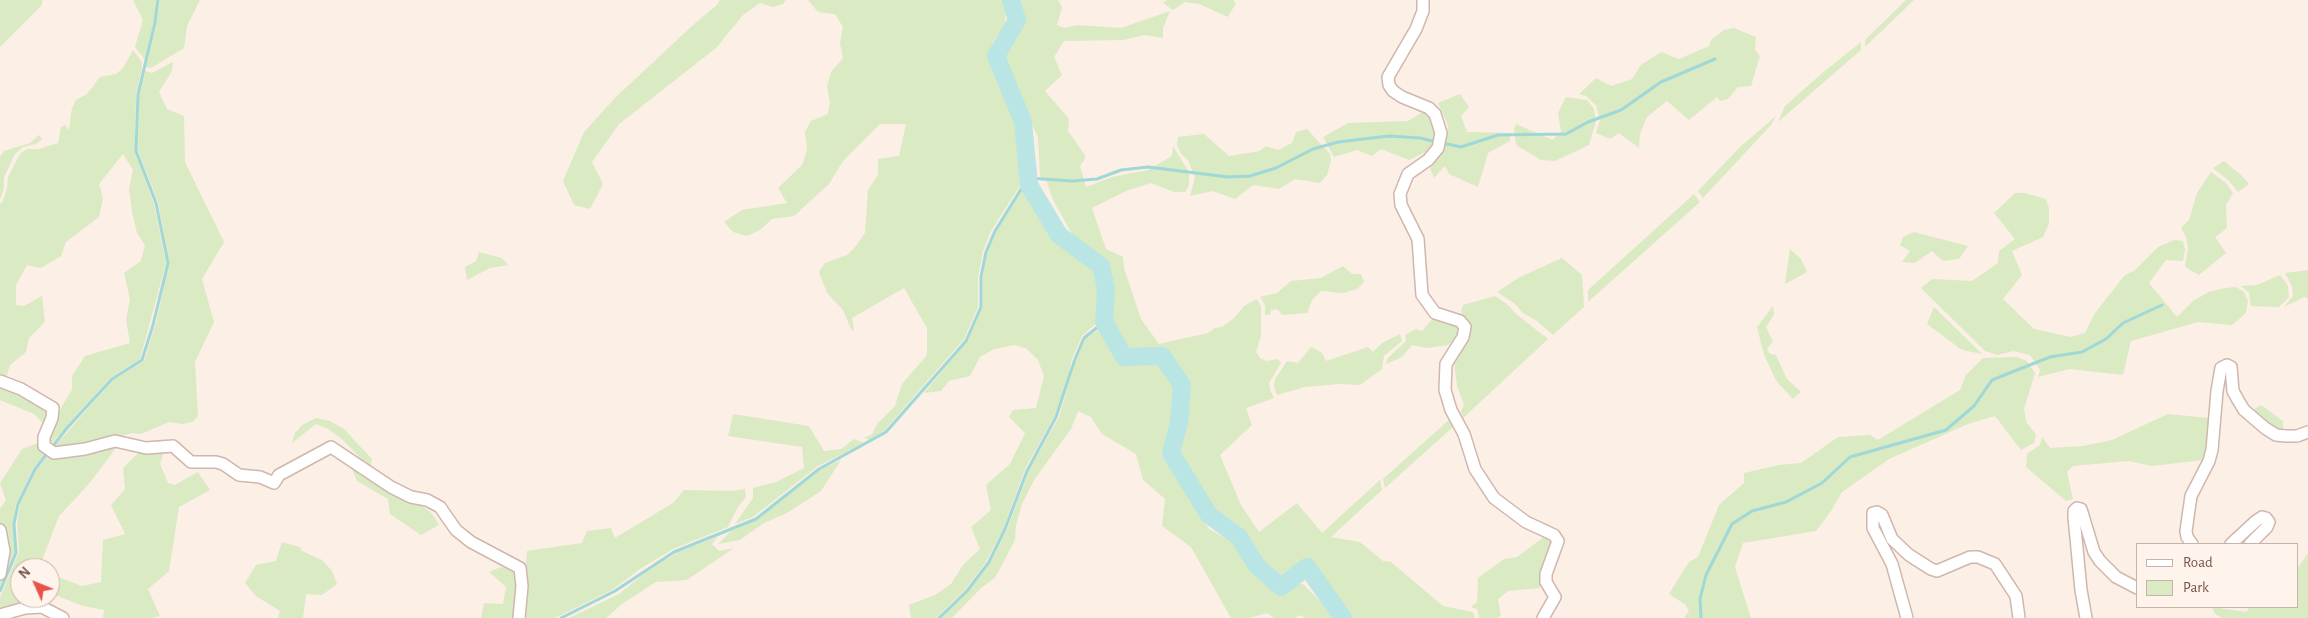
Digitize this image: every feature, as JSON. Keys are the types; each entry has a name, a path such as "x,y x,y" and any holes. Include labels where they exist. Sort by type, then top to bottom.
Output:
{"street":[{"path":"1423,0 1423,11 1416,29 1388,77 1389,85 1393,91 1402,97 1429,108 1435,114 1441,133 1438,148 1428,160 1408,174 1400,194 1401,205 1418,238 1422,295 1436,313 1460,321 1465,327 1463,337 1446,364 1445,390 1451,410 1464,434 1475,469 1494,498 1526,522 1554,535 1558,541 1546,574 1546,582 1555,596 1543,618"},
{"path":"2191,543 2186,532 2191,496 2212,450 2221,368 2227,365 2231,367 2233,391 2238,400 2244,410 2265,428 2276,436 2298,436 2308,432"},
{"path":"0,381 21,389 53,408 52,418 44,437 44,446 54,453 85,449 116,441 136,448 173,446 191,462 216,462 223,464 239,476 260,477 274,483 279,475 331,447 391,487 411,497 427,500 440,507 456,530 471,542 520,568 522,586 519,618"},
{"path":"2086,618 2081,590 2074,517 2074,510 2077,508 2080,509 2094,552 2100,561 2124,583 2136,588"},
{"path":"1907,618 1892,564 1873,528 1873,514 1877,512 1882,515 1892,539 1909,554 1931,569 1937,571 1970,557 1978,557 1995,564 2016,596 2019,618"},
{"path":"2232,543 2256,521 2262,517 2266,518 2268,527 2251,543"},
{"path":"0,530 4,551 0,574"},
{"path":"0,615 25,608 42,607 63,618"}],"green space":[{"path":"0,0 43,0 41,6 0,47"},
{"path":"133,0 157,0 154,23 145,60 135,47 143,20"},
{"path":"160,0 200,0 187,26 184,48 151,68 146,67 157,22"},
{"path":"720,0 786,0 783,4 773,7 760,3 743,15 716,48 619,124 592,162 603,184 590,209 574,205 563,181 584,132 616,97 717,5"},
{"path":"808,0 1004,0 1006,9 1005,25 993,42 989,58 1020,124 1025,178 991,231 983,251 978,278 978,307 964,339 884,431 870,440 864,438 872,434 877,424 895,406 902,384 927,355 927,328 904,288 852,318 854,329 852,331 843,310 827,293 819,272 825,263 847,255 865,233 868,190 878,175 878,159 899,156 906,124 880,124 843,161 829,184 794,216 772,219 760,230 747,236 733,232 724,222 742,210 787,203 778,188 802,165 807,150 805,132 811,121 828,114 830,102 827,86 831,72 843,58 840,43 843,27 835,14 818,12"},
{"path":"1016,0 1058,0 1062,7 1057,25 1065,28 1077,25 1121,28 1170,11 1163,28 1163,38 1144,35 1124,40 1064,41 1054,57 1062,75 1045,91 1069,119 1068,131 1086,157 1080,166 1086,187 1112,177 1148,170 1172,156 1173,146 1189,172 1189,185 1185,192 1174,192 1151,183 1126,191 1092,208 1106,249 1123,257 1124,268 1141,319 1159,344 1208,333 1215,328 1222,327 1235,317 1244,306 1257,299 1261,307 1261,335 1256,352 1260,358 1266,361 1278,359 1281,363 1269,383 1274,398 1246,408 1252,425 1220,455 1241,505 1259,532 1297,503 1322,533 1380,480 1382,490 1331,537 1360,542 1383,561 1391,562 1443,606 1473,612 1475,618 1346,618 1305,560 1282,581 1276,573 1259,563 1241,532 1211,511 1188,475 1178,452 1186,419 1188,396 1185,376 1172,358 1162,352 1129,349 1116,332 1108,320 1112,293 1110,277 1102,261 1076,241 1053,200 1047,182 1040,176 1038,138 1002,55 1021,21"},
{"path":"1167,0 1233,0 1236,3 1228,17 1199,4 1185,2 1173,10 1163,3"},
{"path":"1906,0 1914,0 1865,47 1865,40"},
{"path":"1734,28 1756,37 1755,50 1760,56 1751,86 1738,87 1728,99 1720,101 1717,97 1689,120 1667,101 1647,117 1640,134 1639,148 1619,133 1610,139 1596,133 1600,120 1596,105 1586,96 1579,94 1596,78 1611,86 1632,79 1641,65 1661,52 1679,59 1709,46 1711,40 1724,30"},
{"path":"1861,42 1861,50 1778,122 1785,106"},
{"path":"133,50 142,62 136,93 135,151 154,204 166,263 140,359 110,378 52,443 49,437 62,406 72,390 72,376 85,356 130,343 126,320 130,299 124,273 141,261 145,245 137,233 132,212 129,189 133,170 123,154 99,184 103,198 99,217 66,242 61,256 41,268 27,265 16,285 16,305 24,306 42,296 45,322 29,338 26,352 10,365 6,378 0,377 0,204 7,188 8,177 20,154 27,149 39,149 58,143 61,127 65,125 69,130 72,108 76,100 87,94 100,77 116,74 123,68"},
{"path":"173,62 172,71 159,92 167,109 184,116 185,162 224,242 202,279 214,322 195,362 198,416 192,422 183,424 169,422 141,434 132,433 84,447 54,447 113,380 144,361 156,323 169,262 158,202 138,151 139,94 145,71 152,73"},
{"path":"1460,94 1469,107 1461,116 1467,132 1510,133 1510,141 1488,153 1478,187 1449,174 1445,166 1434,178 1430,168 1443,150 1447,138 1448,125 1438,103"},
{"path":"1566,97 1587,100 1594,109 1596,121 1589,145 1555,161 1541,160 1516,145 1514,129 1516,124 1553,140 1561,131 1558,113"},
{"path":"1426,110 1435,119 1436,130 1433,143 1426,152 1409,160 1381,149 1372,156 1357,150 1334,157 1323,137 1348,123 1408,121"},
{"path":"1776,116 1771,125 1703,198 1698,191 1740,147"},
{"path":"1307,129 1330,154 1331,160 1327,175 1320,183 1295,179 1279,189 1253,185 1235,199 1213,191 1190,196 1195,178 1188,160 1181,154 1177,145 1178,137 1204,134 1229,156 1260,151 1266,146 1278,150 1292,143 1296,132"},
{"path":"39,135 42,139 36,144 23,147 15,154 4,177 4,188 0,200 0,157 4,151 30,143"},
{"path":"2224,161 2249,184 2238,192 2229,181 2213,168"},
{"path":"2211,172 2226,183 2233,193 2226,205 2227,228 2215,237 2226,253 2199,275 2185,267 2188,248 2186,237 2181,228 2189,220 2197,193"},
{"path":"1027,181 1028,188 1058,237 1097,269 1102,285 1099,321 1082,336 1072,359 1066,386 1054,417 1026,467 1003,529 986,562 964,591 936,618 911,618 909,605 935,595 951,584 963,565 980,549 971,527 991,510 986,485 1010,464 1025,433 1009,417 1013,410 1036,408 1044,376 1038,360 1027,349 1015,345 994,349 980,357 970,376 949,381 941,391 924,393 968,340 983,306 983,276 987,252 996,231"},
{"path":"2015,193 2025,193 2046,199 2049,208 2049,224 2043,237 2012,251 2022,275 2003,299 2034,329 2071,337 2085,333 2095,313 2125,275 2134,271 2158,247 2174,240 2183,241 2185,250 2183,261 2166,260 2149,283 2177,317 2193,301 2209,292 2236,287 2244,292 2248,301 2246,313 2232,325 2198,322 2131,341 2123,375 2070,369 2038,377 2040,370 2030,355 2013,351 1998,355 1985,351 1921,288 1932,279 1972,281 1998,263 1999,251 2015,239 1994,213"},
{"path":"1694,194 1700,202 1588,302 1588,290"},
{"path":"1914,232 1968,246 1959,259 1943,261 1932,251 1915,263 1902,262 1910,251 1900,245 1903,237"},
{"path":"1790,249 1801,259 1807,272 1785,284"},
{"path":"479,252 502,258 508,265 490,268 467,280 465,267 476,261"},
{"path":"1562,258 1582,275 1584,307 1553,335 1537,321 1523,313 1514,303 1497,292 1520,277"},
{"path":"1343,266 1352,274 1361,274 1364,282 1357,289 1343,293 1321,291 1312,300 1307,313 1283,315 1277,309 1271,310 1270,315 1265,315 1265,305 1260,297 1277,293 1291,281 1321,278"},
{"path":"2308,270 2308,299 2304,297 2284,307 2293,296 2292,286 2285,273"},
{"path":"2280,275 2288,286 2289,297 2279,307 2251,306 2249,293 2241,286 2257,285"},
{"path":"1495,296 1548,339 1463,418 1461,411 1464,405 1457,386 1454,362 1465,319 1461,312 1463,305"},
{"path":"1773,306 1774,314 1766,327 1773,341 1767,349 1770,354 1776,355 1787,379 1801,392 1793,399 1777,382 1764,355 1757,327"},
{"path":"1934,307 1982,354 1962,350 1927,324"},
{"path":"1433,318 1456,323 1461,329 1458,338 1448,345 1427,348 1412,345 1402,357 1386,364 1388,358 1406,341 1405,335 1416,329 1422,331"},
{"path":"1102,327 1121,360 1154,362 1171,378 1178,388 1167,456 1209,529 1238,545 1261,582 1282,591 1295,584 1303,584 1336,618 1304,618 1302,615 1294,618 1274,618 1267,613 1249,618 1231,618 1191,547 1162,526 1165,499 1143,480 1136,454 1102,434 1091,417 1078,411 1071,429 1034,480 1022,504 1016,525 1015,540 995,578 981,588 952,618 941,618 969,590 991,562 1008,527 1029,470 1059,417 1076,359 1086,338"},
{"path":"1400,334 1402,341 1384,356 1382,369 1360,385 1339,384 1305,387 1277,395 1274,387 1275,379 1287,361 1298,363 1311,347 1322,353 1326,361 1368,347 1373,352 1382,343"},
{"path":"2016,357 2027,361 2035,373 2024,409 2026,422 2036,434 2034,443 2021,450 1995,416 1968,424 1889,459 1842,492 1816,531 1743,543 1735,567 1751,618 1684,618 1689,611 1686,605 1669,594 1689,562 1698,557 1719,505 1744,483 1744,473 1779,465 1801,463 1838,437 1870,435 1878,440 1960,390 1966,375 1983,358"},
{"path":"0,385 50,410 44,424 34,414 0,400"},
{"path":"2261,405 2283,421 2283,433 2250,412"},
{"path":"733,414 809,426 824,451 841,449 854,439 864,443 818,466 753,517 735,524 753,498 753,488 776,482 804,468 802,447 728,436"},
{"path":"2168,414 2209,418 2208,443 2203,460 2152,466 2129,461 2073,466 2067,472 2073,499 2066,501 2026,467 2027,454 2040,445 2042,437 2050,448 2083,446 2112,440"},
{"path":"316,418 330,421 344,429 372,459 370,468 343,440 328,429 316,424 292,443 295,433 302,425"},
{"path":"1450,419 1454,426 1385,488 1383,479"},
{"path":"41,442 47,451 33,468 16,504 13,525 15,553 13,558 10,558 10,564 0,587 0,509 6,500 0,483 22,449"},
{"path":"108,445 117,447 88,485 59,516 43,558 16,558 19,552 17,523 20,503 36,470 50,453 56,458 65,458"},
{"path":"165,450 160,464 168,483 175,485 198,472 210,490 179,507 169,571 148,589 160,616 152,618 103,618 104,610 83,606 60,597 60,578 82,586 101,582 103,540 125,534 111,505 125,489 123,468 138,453"},
{"path":"841,460 821,491 787,513 764,523 740,540 718,544 731,531 758,519 821,469"},
{"path":"350,464 418,502 433,515 439,525 421,535 390,514 388,499 357,481"},
{"path":"745,489 746,497 738,507 728,527 673,549 640,569 612,590 555,618 522,618 527,551 582,543 587,531 611,528 615,538 673,503 684,490 732,491"},
{"path":"1545,536 1552,540 1552,548 1541,572 1540,588 1508,591 1498,599 1501,616 1497,618 1479,618 1477,609 1471,607 1477,602 1478,578 1504,559 1517,557"},
{"path":"718,537 712,544 719,551 734,548 687,580 656,582 622,604 606,618 569,618 619,594 645,573 678,552"},
{"path":"282,542 300,547 302,551 322,560 332,571 337,584 322,595 306,594 303,618 278,618 280,611 256,596 245,583 256,565 276,561"},
{"path":"2308,553 2308,618 2222,618 2215,614 2212,608 2246,612 2249,608 2298,608 2298,568"},
{"path":"501,567 515,571 519,588 515,618 481,618 484,603 503,604 506,587 489,572"},
{"path":"10,573 10,608 0,610 0,597"}],"waterway":[{"path":"0,591 16,553 14,524 18,504 35,469 67,428 112,379 142,360 153,325 168,263 156,203 136,151 138,94 155,23 158,0"},
{"path":"1011,0 1017,20 996,56 1023,122 1029,185 1059,235 1101,266 1106,289 1104,322 1124,357 1162,356 1182,385 1179,423 1171,453 1209,515 1239,537 1257,566 1281,587 1307,567 1343,618"},
{"path":"1442,143 1461,147 1498,135 1566,134 1588,122 1621,110 1661,82 1715,59"},
{"path":"561,618 615,591 674,552 756,519 819,469 886,432 966,341 981,307 981,277 986,252 995,231 1028,178 1072,181 1097,179 1121,170 1148,167 1228,177 1250,176 1276,168 1313,149 1338,142 1389,136 1420,138 1436,142"},
{"path":"1701,618 1700,599 1706,575 1732,524 1752,511 1786,502 1822,483 1850,457 1946,430 1974,406 1992,380 2050,357 2082,352 2106,339 2123,323 2162,305"},
{"path":"939,618 967,591 989,562 1005,529 1027,471 1056,417 1084,338 1104,322"}]}
